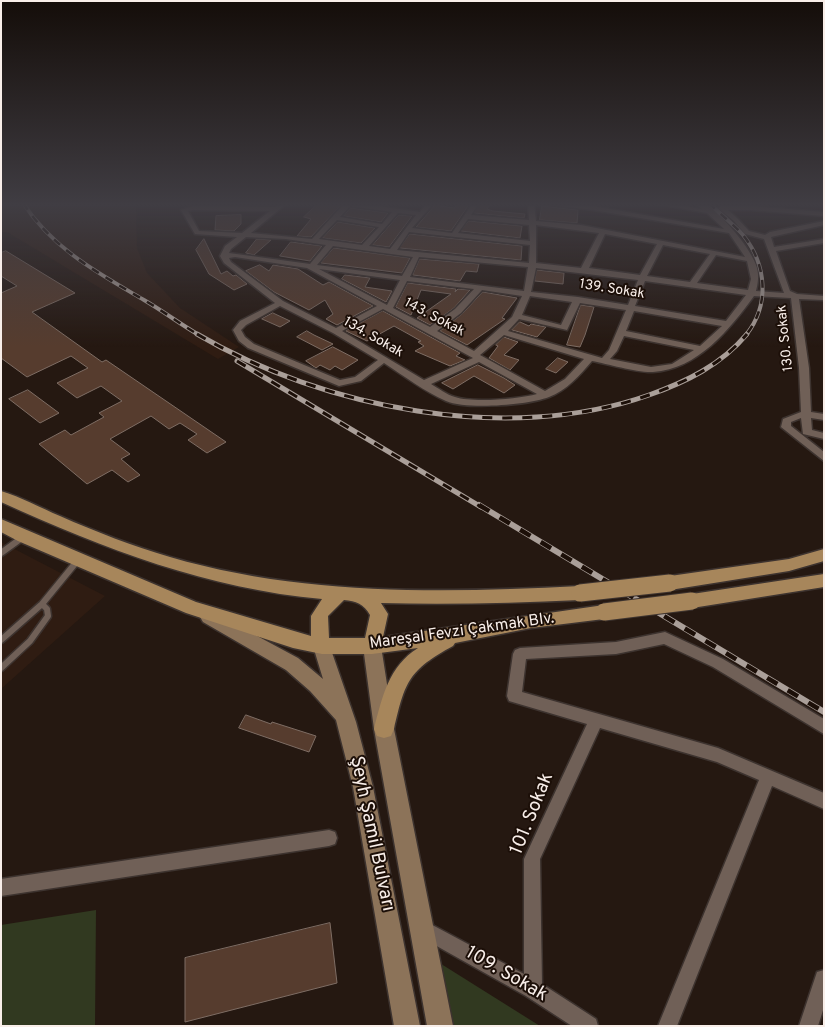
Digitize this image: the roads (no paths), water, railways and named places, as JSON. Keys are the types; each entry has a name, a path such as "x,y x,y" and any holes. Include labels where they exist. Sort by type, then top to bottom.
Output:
{"main road":[{"name":"Mareşal Fevzi Çakmak Blv.","path":"1,496 111,545 165,561 227,578 285,588 340,594 467,599 580,593 789,565 824,555"},
{"name":"Mareşal Fevzi Çakmak Blv.","path":"1,524 23,537 192,608 293,640 322,646 372,646 460,635 531,621 692,602 824,580"},
{"path":"322,646 318,631 321,610 328,602 340,594"},
{"path":"359,595 372,603 379,614 372,646"},
{"path":"192,608 292,664 318,685 346,722"},
{"path":"384,729 394,688 401,672 423,652 460,635"},
{"name":"Şeyh Şamil Bulvarı","path":"322,646 346,722 363,787 407,1026"},
{"name":"Şeyh Şamil Bulvarı","path":"372,646 384,729 440,1026"}],"street":[{"path":"224,256 227,251"},
{"path":"310,268 324,251"},
{"path":"384,251 532,267 584,270 751,293 824,298"},
{"path":"425,383 477,357 516,316 528,293 533,251"},
{"path":"584,270 593,251"},
{"path":"604,361 613,351 642,279 657,251"},
{"path":"703,251 751,260"},
{"path":"501,332 590,358 643,369 665,369 675,366 716,340 751,293 753,274 751,260 745,251"},
{"name":"130. Sokak","path":"772,251 787,292 795,296 804,368 807,432"},
{"path":"692,285 714,253"},
{"name":"139. Sokak","path":"224,256 235,255 310,268 578,299 728,324"},
{"path":"336,331 386,307 417,255"},
{"name":"134. Sokak","path":"224,256 228,263 280,303 336,331 450,399 460,401 521,401 546,396 576,373 590,358"},
{"name":"143. Sokak","path":"310,268 431,331 546,396"},
{"path":"431,331 458,311 482,288"},
{"path":"516,316 564,328 578,299"},
{"path":"280,303 243,323 237,330 242,339 275,357 339,383 358,379 383,360"},
{"path":"621,333 702,349"},
{"path":"786,427 786,421 793,416 805,414 824,417"},
{"path":"786,427 824,436"},
{"path":"786,427 824,458"},
{"path":"824,727 718,663 666,638 616,648 520,654 514,696 718,755 824,801"},
{"name":"101. Sokak","path":"533,989 532,859 596,720"},
{"path":"667,1026 768,777"},
{"path":"1,888 329,838"},
{"name":"109. Sokak","path":"421,928 533,989 589,1026"},
{"path":"808,1026 824,979"}],"lane":[{"path":"1,553 23,537"},
{"path":"1,640 42,604 78,560"},
{"path":"1,668 30,642 43,624 48,616 47,609 42,604"}],"railway":[{"path":"67,251 93,270 199,335"},
{"path":"746,335 754,323 762,298 761,272 753,251"},
{"path":"197,334 247,360 301,382 358,399 417,411 477,417 537,417 594,410 649,395 702,371 726,355 747,334"},
{"path":"237,361 481,507"},
{"path":"479,505 824,712"}]}
